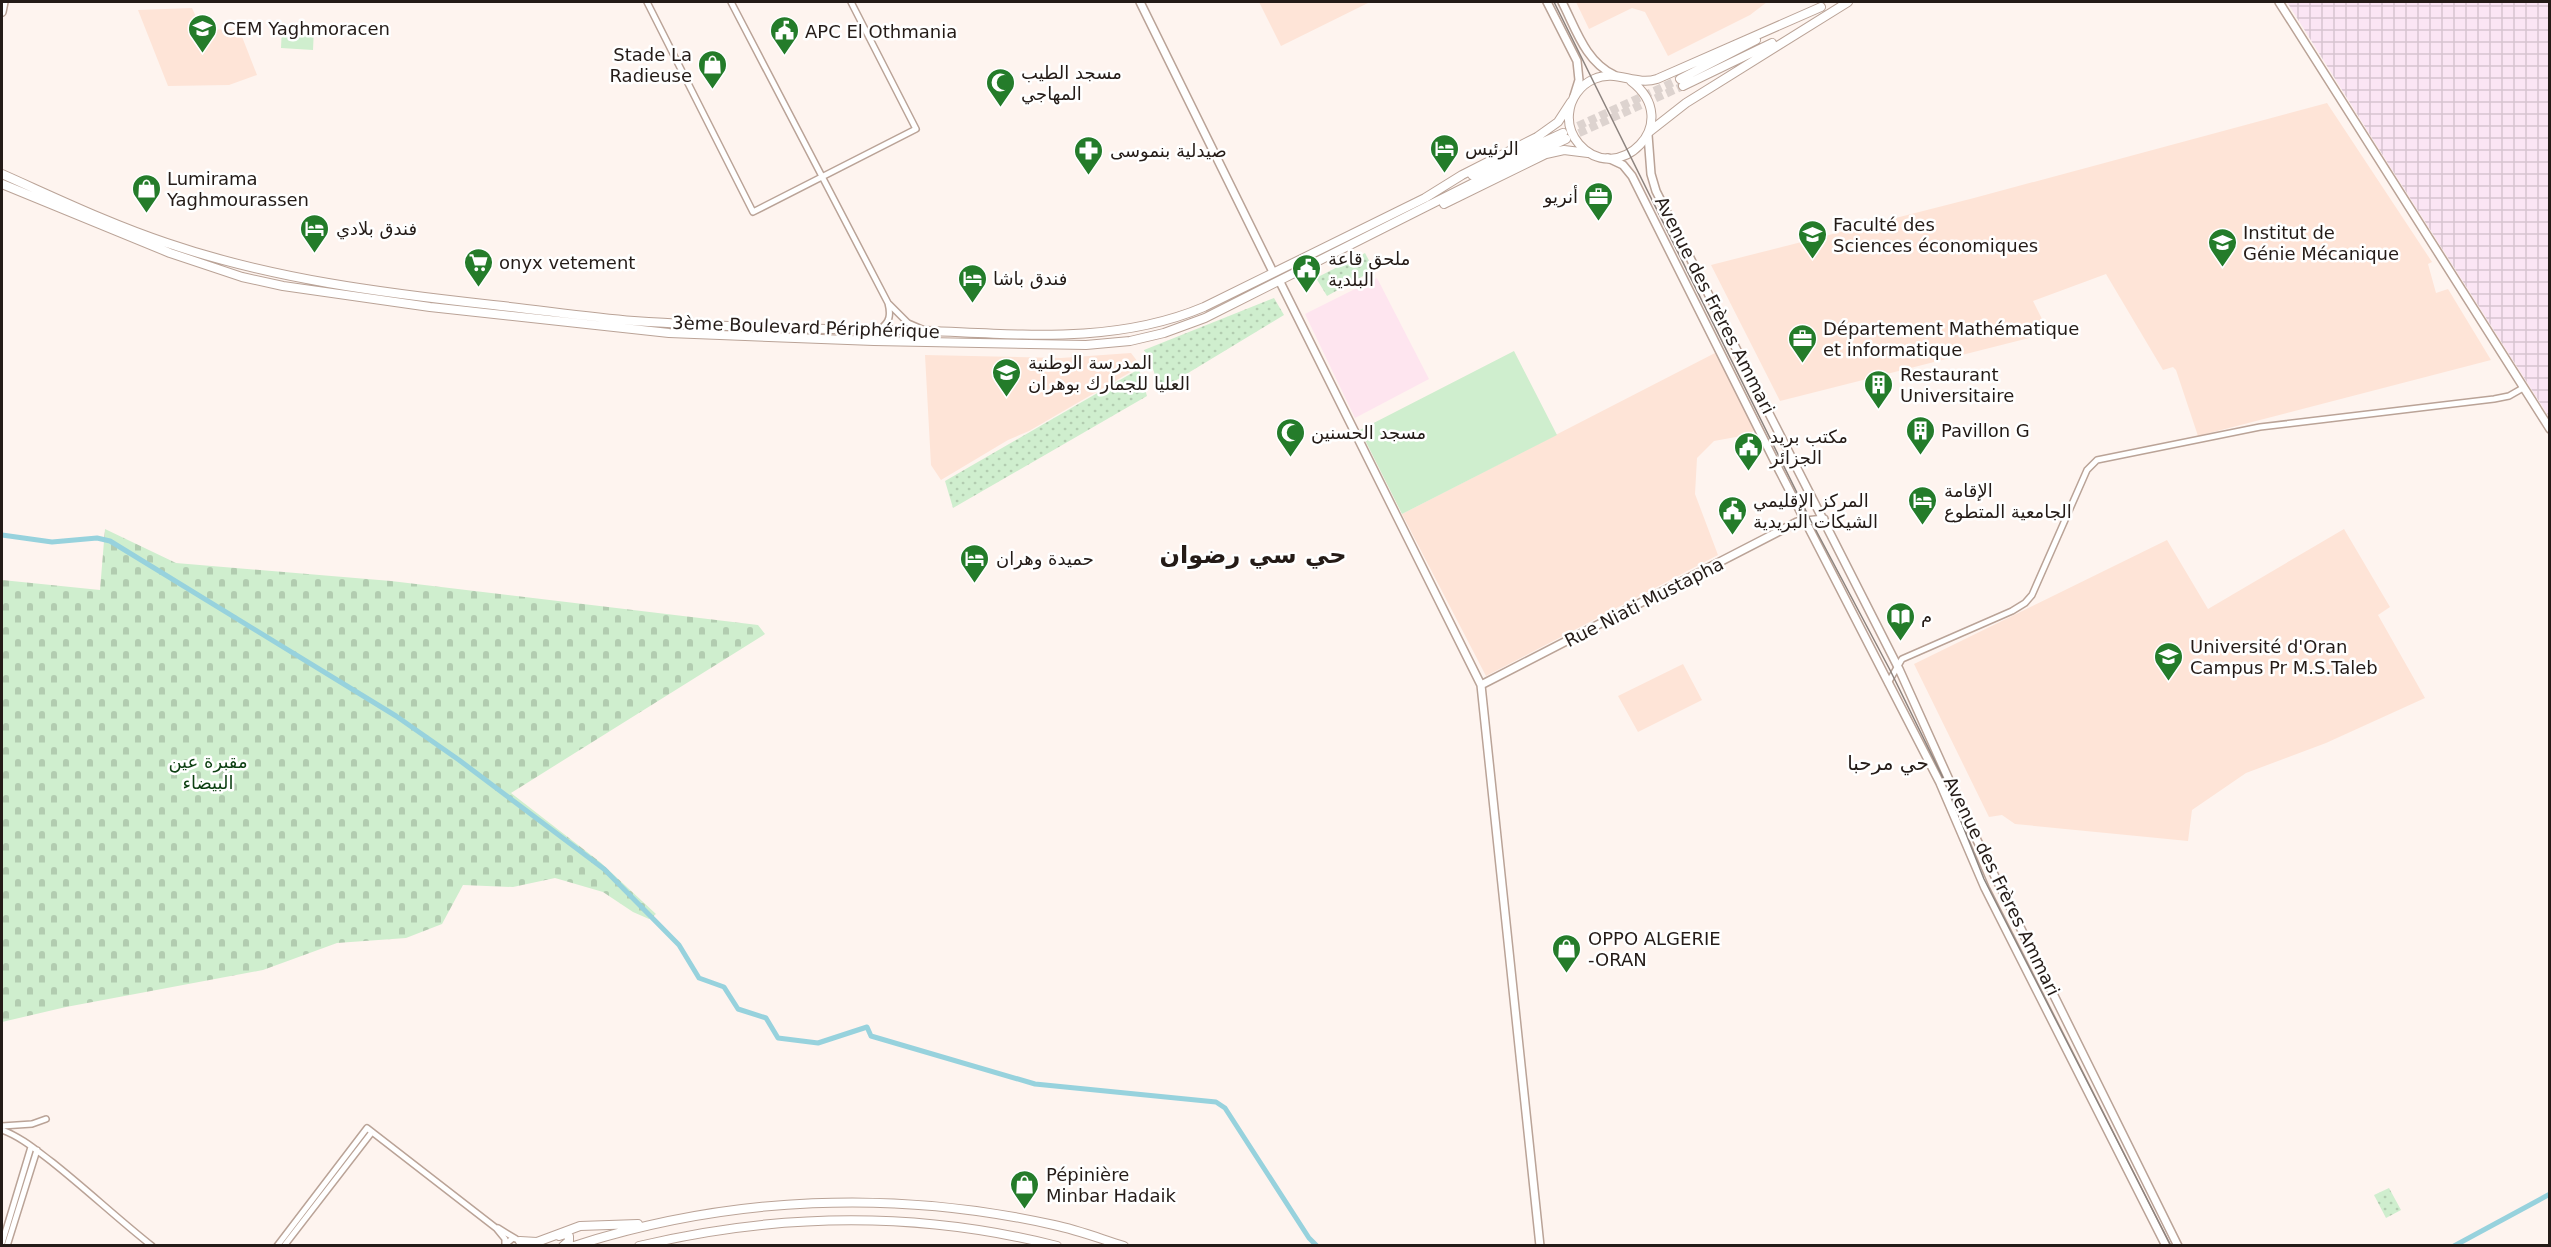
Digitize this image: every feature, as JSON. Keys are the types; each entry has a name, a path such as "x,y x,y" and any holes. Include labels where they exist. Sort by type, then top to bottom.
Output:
{"highway":[{"path":"1803,28 1681,82 1829,2"},
{"path":"1409,217 1419,216 1546,154 1564,150 1608,158 1631,153 1638,148 1648,134 1686,103 1848,2"},
{"path":"1590,153 1580,145 1570,129 1569,111 1573,99 1591,80 1614,75 1646,83 1821,7"},
{"path":"1631,81 1639,87 1650,104 1652,114 1648,134"},
{"name":"3ème Boulevard Périphérique","path":"1438,191 1550,129 1558,122 1573,99"},
{"name":"3ème Boulevard Périphérique","path":"2,173 166,243 292,277 430,298 635,321 1081,335 1131,329 1184,316 1438,191 1565,136 1409,217 1205,318 1164,333 1130,341 1086,345 874,341 669,333 430,308 282,286 242,277 170,253 88,221 2,183"},
{"path":"573,1245 658,1222 706,1212 777,1204 840,1202 946,1207 1013,1217 1056,1225 1124,1245"},
{"path":"639,1245 757,1224 845,1219 966,1228 1057,1245"},
{"path":"519,1242 537,1242 580,1226 658,1222"},
{"path":"538,1245 567,1234 569,1241 562,1245"}],"main road":[{"path":"2,12 4,2"},
{"path":"1140,2 1273,272"},
{"path":"1547,2 1577,61 1579,80 1573,99"},
{"path":"1562,2 1589,56 1597,65 1614,75"},
{"path":"2279,2 2550,429"},
{"name":"Avenue des Frères Ammari","path":"1648,134 1649,166 1656,191 1898,667 1970,824 2178,1245"},
{"name":"Avenue des Frères Ammari","path":"1608,158 1623,165 1632,176 1940,783 1985,888 2166,1245"},
{"path":"1280,282 1481,685 1540,1245"},
{"name":"Rue Niati Mustapha","path":"1481,685 1797,522 1824,519"}],"street":[{"path":"647,2 753,212 821,175 916,129 851,2"},
{"path":"732,2 888,303 908,323 927,331"},
{"path":"878,330 887,324 890,317 888,303"},
{"path":"1888,683 1898,667 1910,657 2025,603 2042,575 2086,470 2097,460 2260,427 2494,399 2509,396 2523,388"},
{"path":"2,1128 32,1124 46,1119"},
{"path":"2,1128 34,1148 94,1194 152,1245"},
{"path":"370,1130 496,1228 519,1242"},
{"path":"277,1245 370,1130"},
{"path":"284,1245 370,1130"},
{"path":"2,1243 34,1148"},
{"path":"496,1228 505,1239 505,1245"},
{"path":"6,1229 7,1245"},
{"path":"505,1245 510,1239 519,1242"}],"shaded area":[{"path":"1259,2 1370,2 1281,46"},
{"path":"1576,2 1767,2 1750,15 1668,56 1645,12 1632,8 1589,29"},
{"path":"2287,2 2549,2 2549,417 2377,146"},
{"name":"CEM Yaghmoracen","path":"192,8 202,30 239,29 257,75 229,85 168,86 138,10"},
{"name":"Institut de Génie Mécanique","path":"2327,103 2432,262 2428,264 2436,293 2448,289 2491,360 2198,436 2176,370 2173,367 2163,370 2106,274 2033,301 2049,333 1780,401 1711,265 1974,198"},
{"path":"1377,278 1429,379 1355,418 1305,314"},
{"name":"المدرسة الوطنية العليا للجمارك بوهران","path":"1131,353 1141,366 1029,431 1008,440 941,480 931,465 925,355 1061,358"},
{"path":"1715,353 1755,430 1747,435 1714,441 1697,458 1695,494 1718,555 1486,676 1402,514"},
{"name":"Université d'Oran Campus Pr M.S.Taleb","path":"2344,529 2390,607 2378,615 2425,698 2326,743 2246,773 2192,810 2188,841 2015,824 2002,815 1989,817 1914,664 2167,540 2208,609"},
{"path":"1683,664 1702,700 1638,732 1618,696"}],"green space":[{"path":"282,26 314,28 313,50 281,48"},
{"path":"1365,253 1374,270 1327,296 1316,278"},
{"path":"1274,298 1284,315 1160,390 1150,360 1144,350"},
{"path":"1514,351 1557,435 1402,514 1360,430"},
{"path":"1139,369 1147,396 953,508 945,481"},
{"name":"مقبرة عين البيضاء","path":"105,529 176,563 391,581 758,625 765,634 511,793 600,862 656,914 649,919 633,912 603,892 555,878 513,887 463,885 442,924 406,938 337,943 263,970 66,1007 2,1022 2,580 100,590"},
{"path":"2389,1188 2401,1210 2386,1218 2374,1195"}],"waterway":[{"path":"2,535 52,542 97,538 110,541 396,716 459,760 604,869 679,945 699,978 724,987 738,1009 766,1018 778,1038 818,1043 867,1027 871,1036 1035,1084 1216,1102 1225,1108 1309,1238 1317,1246"},
{"path":"2454,1246 2550,1194"}],"tunnel":[{"path":"1567,131 1680,79"},
{"path":"1568,138 1683,86"}],"tram line":[{"path":"1554,2 1811,521 1890,670 1947,786 1984,879 2171,1246"}],"place":[{"name":"CEM Yaghmoracen","path":"202,54"},
{"name":"APC El Othmania","path":"784,56"},
{"name":"Stade La Radieuse","path":"713,90"},
{"name":"مسجد الطيب المهاجي","path":"1000,108"},
{"name":"الرئيس","path":"1444,174"},
{"name":"صيدلية بنموسى","path":"1089,176"},
{"name":"Lumirama Yaghmourassen","path":"146,214"},
{"name":"أنريو","path":"1599,222"},
{"name":"فندق بلادي","path":"315,254"},
{"name":"Faculté des Sciences économiques","path":"1812,260"},
{"name":"Institut de Génie Mécanique","path":"2222,268"},
{"name":"onyx vetement","path":"478,288"},
{"name":"ملحق قاعة البلدية","path":"1307,294"},
{"name":"فندق باشا","path":"972,304"},
{"name":"Département Mathématique et informatique","path":"1802,364"},
{"name":"المدرسة الوطنية العليا للجمارك بوهران","path":"1007,398"},
{"name":"Restaurant Universitaire","path":"1879,410"},
{"name":"Pavillon G","path":"1920,456"},
{"name":"مسجد الحسنين","path":"1290,458"},
{"name":"مكتب بريد الجزائر","path":"1749,472"},
{"name":"الإقامة الجامعية المتطوع","path":"1923,526"},
{"name":"المركز الإقليمي الشيكات البريدية","path":"1732,536"},
{"name":"حميدة وهران","path":"975,584"},
{"name":"م","path":"1900,642"},
{"name":"Université d'Oran Campus Pr M.S.Taleb","path":"2169,682"},
{"name":"OPPO ALGERIE -ORAN","path":"1567,974"},
{"name":"Pépinière Minbar Hadaik","path":"1025,1210"}],"district":[{"name":"حي سي رضوان","path":"1253,555"},
{"name":"حي مرحبا","path":"1888,763"}]}
